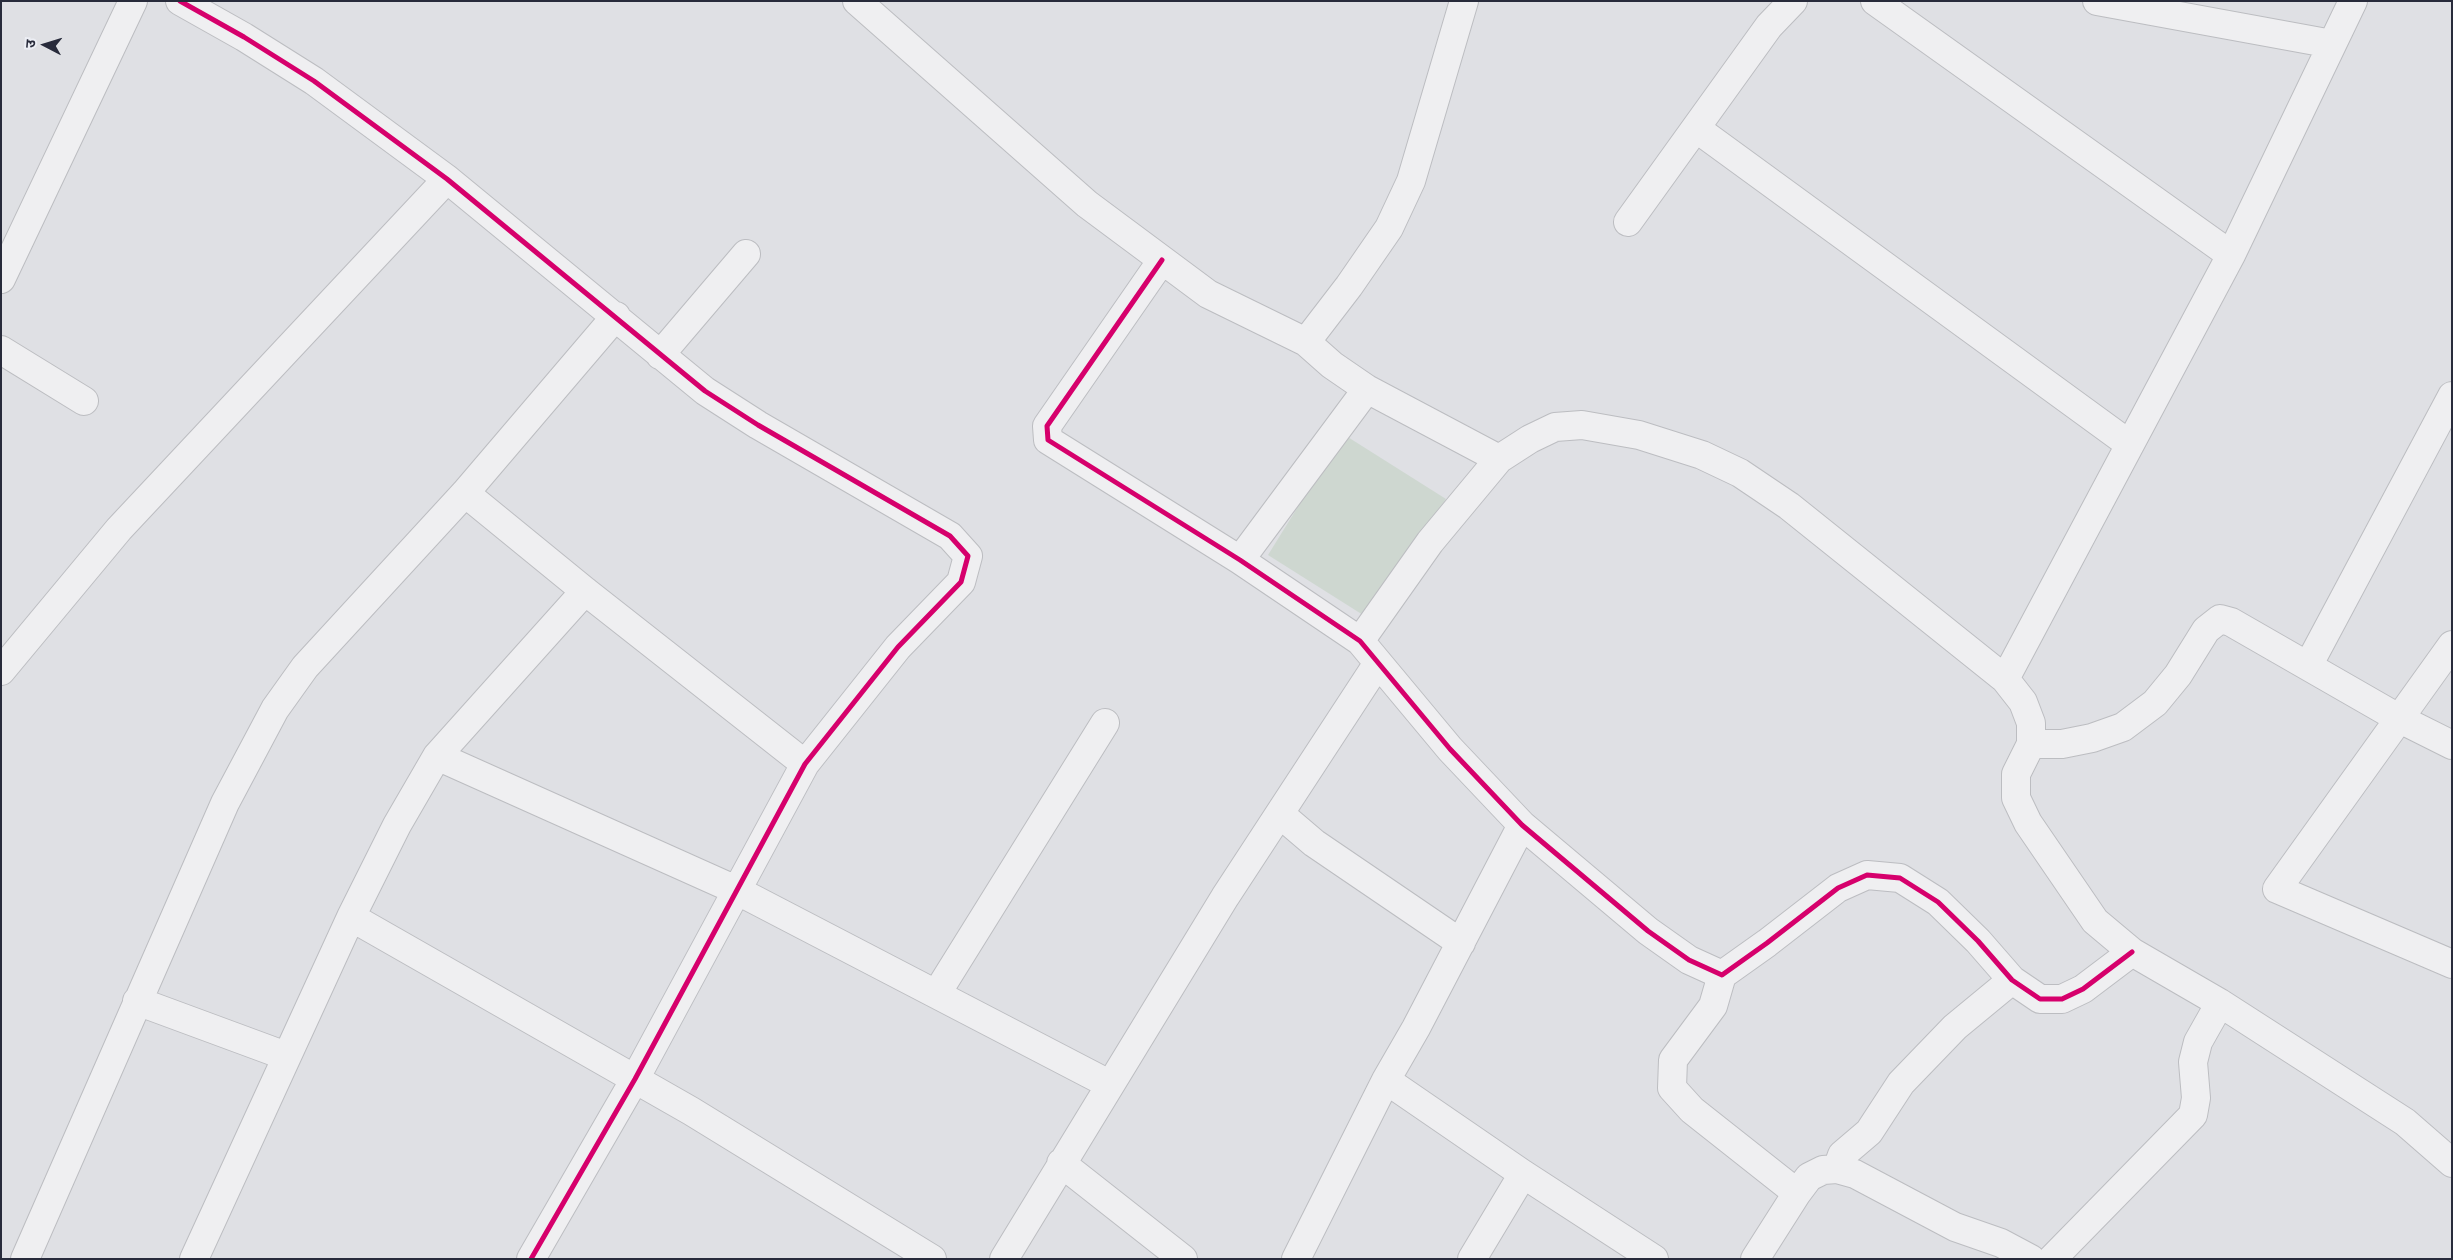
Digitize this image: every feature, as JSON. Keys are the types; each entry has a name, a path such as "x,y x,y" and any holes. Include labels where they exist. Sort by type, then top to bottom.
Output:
{"street":[{"path":"1,279 133,1"},
{"path":"180,1 244,37 314,81 447,179 705,391 758,425 950,536 968,556 961,582 898,647 805,764 635,1080 531,1259"},
{"path":"857,1 1086,204 1208,294 1306,342 1332,365 1367,389 1499,459"},
{"path":"1306,342 1349,286 1393,220 1411,181 1464,1"},
{"path":"1628,222 1697,129 1769,26 1793,1"},
{"path":"1875,1 2231,255"},
{"path":"2097,1 2332,44"},
{"path":"2005,679 2231,255 2353,1"},
{"path":"1697,129 2129,444"},
{"path":"1,670 120,529 447,179"},
{"path":"660,355 746,254"},
{"path":"1162,260 1047,426 1048,440 1240,560 1360,641 1450,749 1522,825 1648,930 1689,960 1722,975"},
{"path":"25,1259 225,802 275,708 305,668 465,493 616,316"},
{"path":"1,350 84,401"},
{"path":"1240,560 1367,389"},
{"path":"2308,666 2452,396"},
{"path":"1360,641 1430,542 1499,459 1530,439 1555,427 1582,425 1639,436 1702,455 1740,472 1789,506 2005,679 2023,702 2031,724 2031,744 2016,774 2016,798 2028,823 2096,921 2132,952 2220,1003 2405,1122 2452,1163"},
{"path":"465,493 585,591 805,764"},
{"path":"194,1259 286,1056 397,824 437,756 585,591"},
{"path":"2031,744 2062,744 2092,738 2123,727 2155,703 2178,675 2206,630 2220,619 2231,622 2400,719 2452,745"},
{"path":"2452,645 2277,889 2452,964"},
{"path":"1004,1259 1109,1084 1378,663"},
{"path":"937,992 1105,723"},
{"path":"437,756 736,890 937,992 1109,1084"},
{"path":"1280,814 1314,843 1461,943"},
{"path":"1296,1259 1386,1080 1461,943 1522,825"},
{"path":"1797,1193 1692,1110 1672,1088 1673,1060 1713,1006 1722,975 1838,888 1867,875 1900,878 1938,902 1978,941 2012,980 2040,999 2062,999 2083,989 2132,952"},
{"path":"351,917 700,1116 932,1259"},
{"path":"1837,1169 1842,1155 1869,1132 1901,1083 1955,1027 2012,980"},
{"path":"138,1001 286,1056"},
{"path":"2052,1259 2193,1115 2196,1098 2193,1062 2198,1042 2220,1003"},
{"path":"1386,1080 1523,1174 1654,1259"},
{"path":"1061,1163 1183,1259"},
{"path":"1755,1259 1809,1177 1823,1170 1837,1169 1855,1174 1955,1227 2001,1243 2031,1259"},
{"path":"1472,1259 1523,1174"}],"shaded area":[{"path":"1343,434 1446,499 1371,620 1268,555"}],"cycle path":[{"path":"180,1 244,37 314,81 447,179 705,391 758,425 950,536 968,556 961,582 898,647 805,764 635,1079 531,1259"},
{"path":"1162,260 1047,426 1048,440 1240,560 1360,641 1450,749 1522,825 1648,931 1689,960 1722,975 1838,888 1867,875 1900,878 1938,902 1978,941 2012,980 2040,999 2062,999 2083,989 2132,952"}]}
